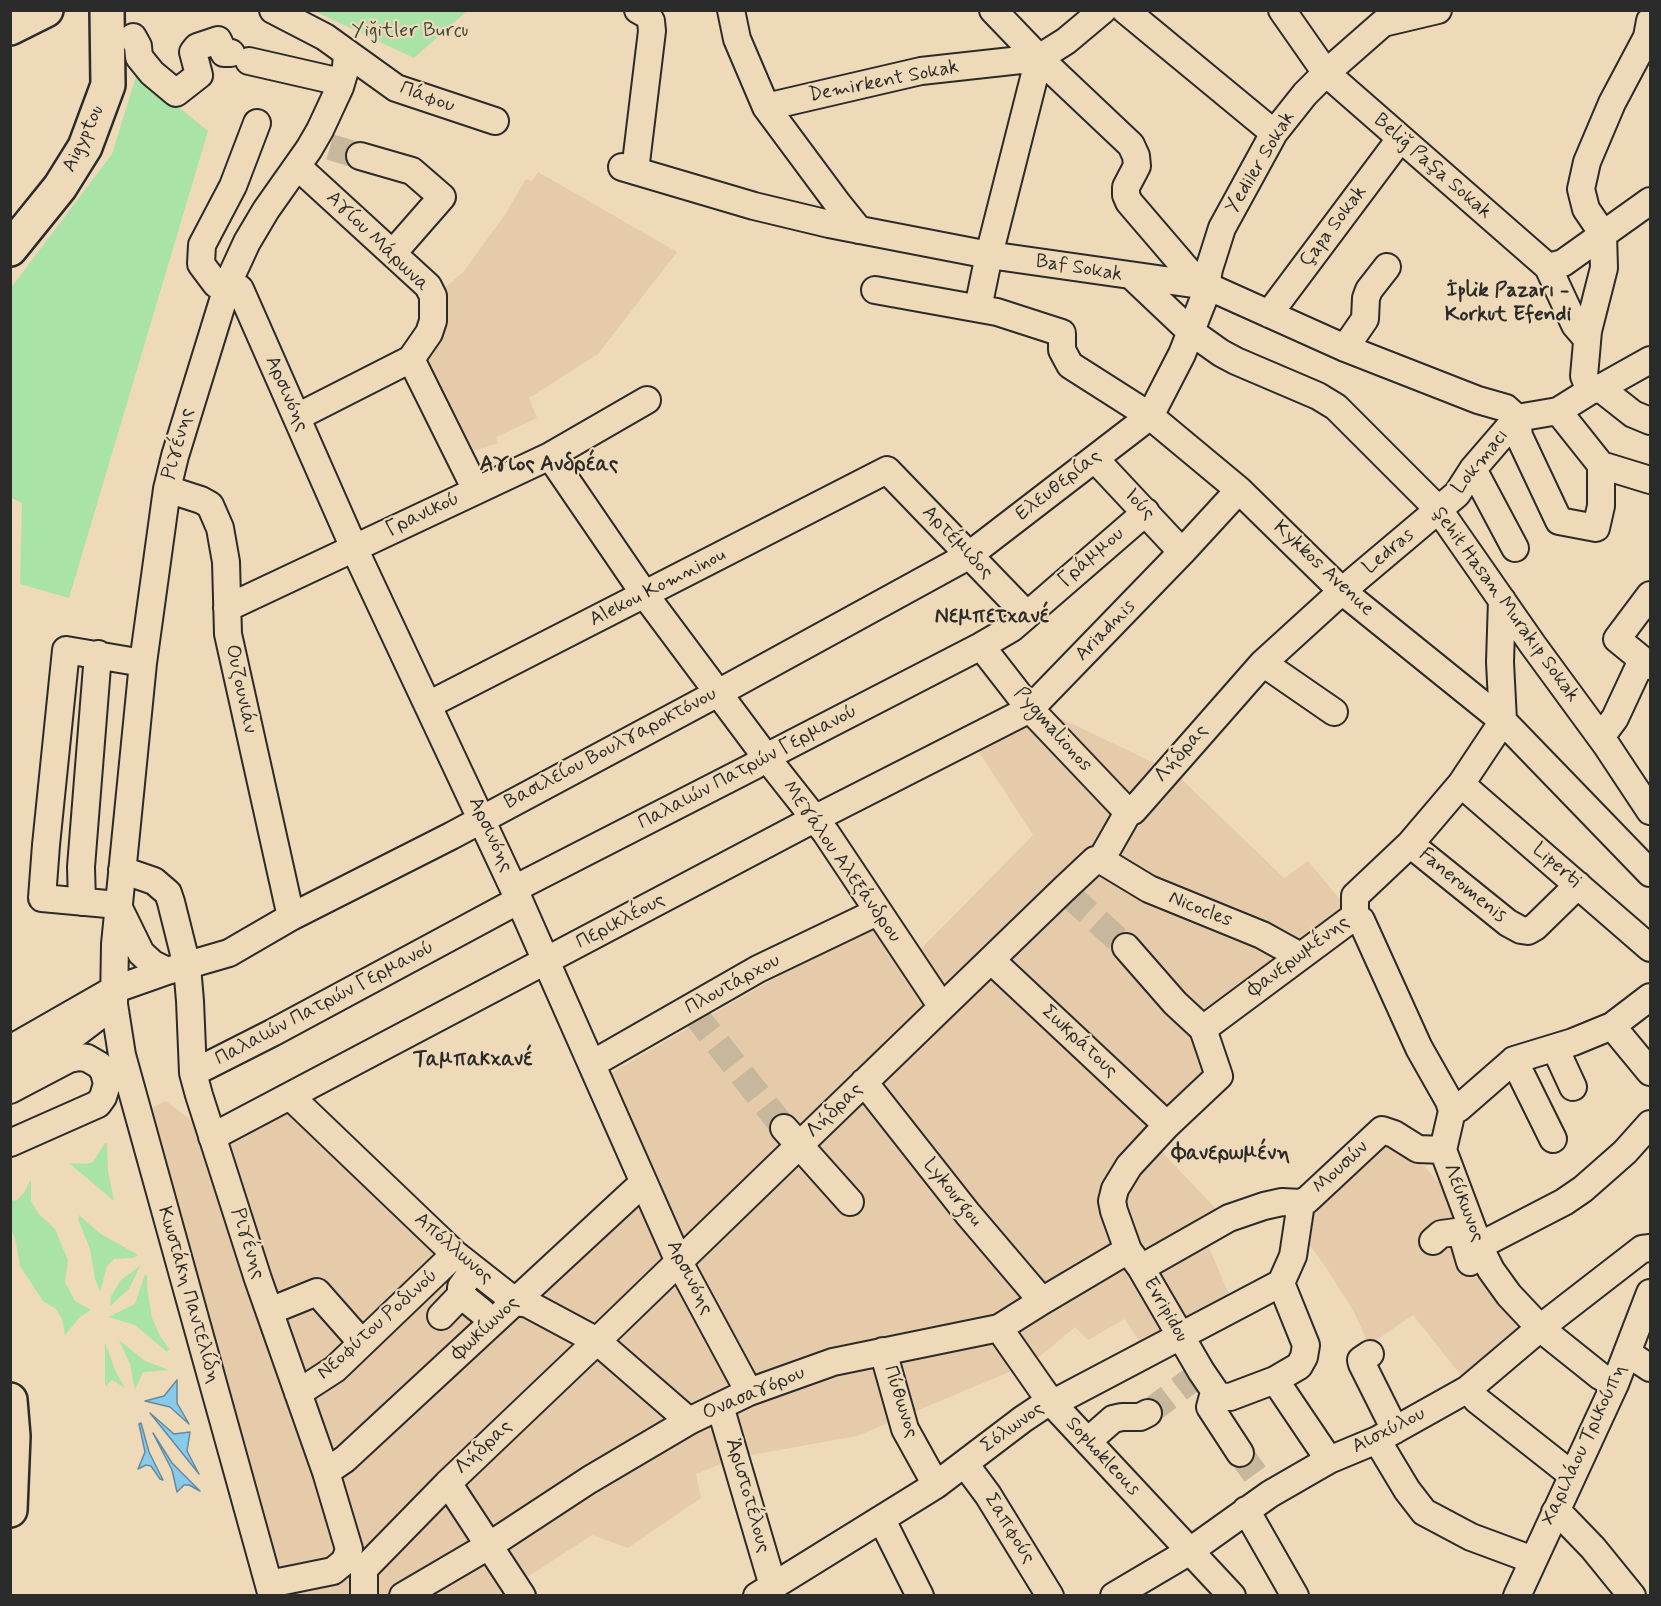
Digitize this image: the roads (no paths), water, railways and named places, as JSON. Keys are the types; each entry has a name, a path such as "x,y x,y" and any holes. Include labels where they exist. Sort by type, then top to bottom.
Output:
{"main road":[{"path":"10,28 46,10"},
{"name":"Aigyptou","path":"10,249 60,188 85,147 108,85 106,10"},
{"path":"10,1400 13,1436 10,1510"}],"street":[{"name":"Πάφου","path":"273,10 326,37 396,88 495,121"},
{"name":"Baf Sokak","path":"638,10 648,15 652,31 628,169 754,206 859,230 989,255 1207,286 1345,348 1478,400 1506,408 1517,418"},
{"path":"731,10 737,39 766,107 859,230"},
{"path":"993,10 1039,58 1131,145 1137,166 1126,187 1129,201 1189,272 1207,286"},
{"path":"875,290 978,308 989,255 1039,58 1080,30 1103,10"},
{"path":"1125,10 1274,133"},
{"name":"Beliğ Paşa Sokak","path":"1282,10 1326,73 1548,267"},
{"name":"Yediler Sokak","path":"1150,416 1186,343 1207,286 1209,269 1222,228 1274,133 1305,94 1384,17 1438,10"},
{"path":"1641,10 1650,13"},
{"path":"1650,21 1647,37 1612,103 1587,162 1581,189 1586,209 1603,234 1604,268 1587,339 1584,376 1595,389 1633,414 1650,421"},
{"path":"133,37 138,46 139,57 152,73 176,93 199,75 193,52 196,47 218,40 224,53 332,80"},
{"name":"Ριγένης","path":"113,997 118,905 143,663 167,489 178,446 189,372 227,285 257,226 297,166 322,145 346,67 347,53"},
{"name":"Demirkent Sokak","path":"766,107 921,71 1039,58"},
{"name":"Αρσινόης","path":"257,123 233,186 202,245 201,264 216,284 240,289 354,548 517,895 544,962 592,1064 679,1262 749,1392"},
{"name":"Çapa Sokak","path":"1269,314 1404,142"},
{"path":"360,156 412,171 442,197 393,253"},
{"name":"Αγίου Μάρωνα","path":"297,166 428,286 433,296 433,321 429,333 411,359"},
{"path":"1587,339 1575,325 1548,267 1563,263 1650,201"},
{"path":"1345,348 1365,319 1366,298 1369,290 1387,267"},
{"name":"Şehit Hasan Murakıp Sokak","path":"1133,277 1186,343 1327,400 1345,414 1439,510 1601,737 1647,795"},
{"name":"Kykkos Avenue","path":"978,308 1062,333 1062,350 1070,365 1150,416 1239,490 1342,591 1503,721 1650,873"},
{"path":"297,417 411,359 476,490"},
{"name":"Lokmacı","path":"1439,510 1457,494 1473,469 1517,418 1558,411 1650,360"},
{"name":"Γρανικού","path":"227,608 550,456 647,400"},
{"path":"1558,411 1601,465 1650,480"},
{"name":"Ελευθερίας","path":"968,556 1150,416"},
{"path":"1517,418 1519,436 1559,521 1596,528 1601,506 1601,465"},
{"name":"Μεγάλου Αλεξάνδρου","path":"550,456 645,595 826,833 942,1007"},
{"name":"Ιούς","path":"1095,459 1182,552"},
{"path":"1473,469 1515,548"},
{"name":"Alekou Komninou","path":"428,705 887,470"},
{"name":"Αρτέμιδος","path":"887,470 1026,614"},
{"name":"Ουζουνιάν","path":"167,489 201,500 210,505 216,514 226,562 228,634 291,917"},
{"name":"Ariadnis","path":"1030,709 1239,490"},
{"name":"Ledras","path":"1286,643 1342,591 1439,510"},
{"name":"Γράμμου","path":"981,646 1012,628 1146,512"},
{"name":"Βασιλείου Βουλγαροκτόνου","path":"113,997 139,981 229,953 291,917 482,819 718,693 968,556"},
{"path":"1601,737 1615,718 1646,663 1621,634 1650,595"},
{"path":"1502,600 1500,662 1503,721"},
{"name":"Λήδρας","path":"364,1569 448,1483 679,1262 791,1137 864,1082 991,960 1066,893 1095,860 1101,860 1126,813 1133,811 1263,663 1286,643"},
{"name":"Pygmalionos","path":"981,646 1030,709 1124,808 1126,813"},
{"name":"Παλαιών Πατρών Γερμανού","path":"193,1073 272,1033 517,895 754,766 766,757 981,646"},
{"path":"143,663 66,650 42,898 118,905 141,953 153,964 177,969"},
{"path":"82,902 81,867 98,654"},
{"path":"1263,663 1334,712"},
{"name":"Περικλέους","path":"212,1137 814,819 1030,709"},
{"name":"Faneromenis","path":"1503,721 1461,784 1410,843 1508,923 1521,930 1528,931 1535,927 1578,885"},
{"name":"Liperti","path":"1461,784 1650,948"},
{"name":"Φανερωμένης","path":"1203,1029 1355,916 1355,896 1410,843"},
{"name":"Nicocles","path":"1101,860 1149,889 1262,935 1300,956"},
{"name":"Ριγένης","path":"122,870 154,881 168,893 177,969 190,1001 193,1073 212,1137 326,1472 349,1549"},
{"name":"Πλουτάρχου","path":"592,1064 692,1011 758,969 877,912"},
{"path":"1355,916 1360,920 1404,1018 1449,1101 1452,1111 1459,1108 1514,1060 1555,1048 1612,1026 1641,1004"},
{"path":"43,1030 89,987 115,944"},
{"path":"1126,947 1176,1004 1203,1029 1219,1076 1167,1125 1129,1166 1115,1189 1112,1200 1113,1211 1134,1259"},
{"name":"Σωκράτους","path":"991,960 1167,1125"},
{"path":"10,1049 43,1030 113,997"},
{"path":"10,1072 78,1032 113,997"},
{"name":"Kωστάκη Παντελίδη","path":"113,997 122,1054 271,1590"},
{"path":"1612,1026 1650,1072"},
{"path":"78,1032 104,1039 122,1054"},
{"path":"1555,1048 1573,1087"},
{"path":"10,1090 69,1059 79,1057 87,1058 99,1065 104,1072 107,1084 98,1104 10,1143"},
{"path":"1514,1060 1553,1139"},
{"name":"Lykourgou","path":"864,1082 968,1214 1042,1300"},
{"name":"Απόλλωνος","path":"291,1097 464,1262 516,1302 528,1304 597,1341 689,1421"},
{"name":"Λεύκωνος","path":"1452,1111 1443,1150 1479,1246 1491,1270 1513,1298 1542,1327 1600,1376 1615,1384"},
{"path":"1479,1246 1564,1202 1583,1189 1625,1152 1650,1124"},
{"name":"Μουσών","path":"1134,1259 1228,1218 1264,1206 1301,1203 1308,1200 1382,1130 1394,1134 1418,1149 1443,1150"},
{"path":"791,1137 850,1202"},
{"name":"Φωκίωνος","path":"326,1472 345,1459 644,1186"},
{"path":"1203,1380 1222,1397 1230,1397 1275,1380 1299,1366 1304,1358 1306,1346 1281,1283 1293,1256 1301,1203"},
{"path":"1433,1241 1441,1234 1456,1233 1463,1238 1473,1273 1477,1279 1498,1298 1513,1298"},
{"name":"Αισχύλου","path":"1114,1596 1190,1551 1246,1510 1267,1491 1468,1389 1542,1327 1642,1249 1650,1248"},
{"name":"Ονασαγόρου","path":"403,1596 490,1545 589,1480 689,1421 749,1392 833,1362 999,1328 1042,1300 1134,1259"},
{"name":"Evripidou","path":"1134,1259 1181,1337 1203,1380"},
{"path":"441,1316 461,1295 464,1262"},
{"name":"Νεοφύτου Ροδινού","path":"298,1393 335,1369 362,1343 464,1262"},
{"name":"Σόλωνος","path":"765,1591 936,1485 1050,1401 1062,1399 1281,1283"},
{"path":"270,1311 317,1292 362,1343"},
{"name":"Χαριλάου Τρικούπη","path":"1517,1596 1615,1384 1650,1293"},
{"path":"461,1295 482,1312"},
{"name":"Sophokleous","path":"999,1328 1050,1401 1232,1596"},
{"name":"Πύθωνος","path":"883,1350 905,1428 936,1485"},
{"path":"1370,1354 1361,1360 1362,1364 1410,1496 1424,1512 1471,1537 1533,1560"},
{"path":"1626,1356 1635,1358 1650,1368"},
{"path":"1203,1380 1210,1407 1240,1453"},
{"path":"1275,1380 1329,1460"},
{"path":"1468,1389 1490,1410 1572,1476"},
{"name":"Ἀριστοτέλους","path":"720,1406 765,1591"},
{"path":"1088,1442 1113,1419 1140,1417 1148,1413"},
{"name":"Σαπφούς","path":"965,1464 988,1495 1050,1596"},
{"path":"448,1483 490,1545 515,1593"},
{"path":"1246,1510 1295,1596"},
{"path":"1555,1512 1593,1548 1632,1596"},
{"path":"882,1520 920,1596"},
{"path":"271,1590 333,1571 345,1562 349,1549"},
{"path":"349,1549 364,1569 364,1596"}],"water":[{"path":"177,1380 177,1403 189,1424 170,1407 145,1401 164,1396"},
{"path":"150,1413 174,1434 190,1432 187,1451 199,1474"},
{"path":"141,1423 149,1452 163,1480 151,1466 146,1465 138,1469 145,1452 139,1424"},
{"path":"153,1433 172,1463 200,1491 184,1485 177,1492 172,1470"}],"tunnel":[{"path":"330,147 360,156"},
{"path":"1069,895 1126,947"},
{"path":"694,1013 784,1128"},
{"path":"1148,1413 1195,1377"},
{"path":"1240,1453 1265,1488"}],"district":[{"name":"İplik Pazarı - Korkut Efendi","path":"1508,304"},
{"name":"Αγιος Ανδρέας","path":"549,466"},
{"name":"Νεμπετχανέ","path":"992,618"},
{"name":"Ταμπακχανέ","path":"473,1061"},
{"name":"Φανερωμένη","path":"1231,1155"}],"park label":[{"name":"Yiğitler Burcu","path":"410,32"}]}
